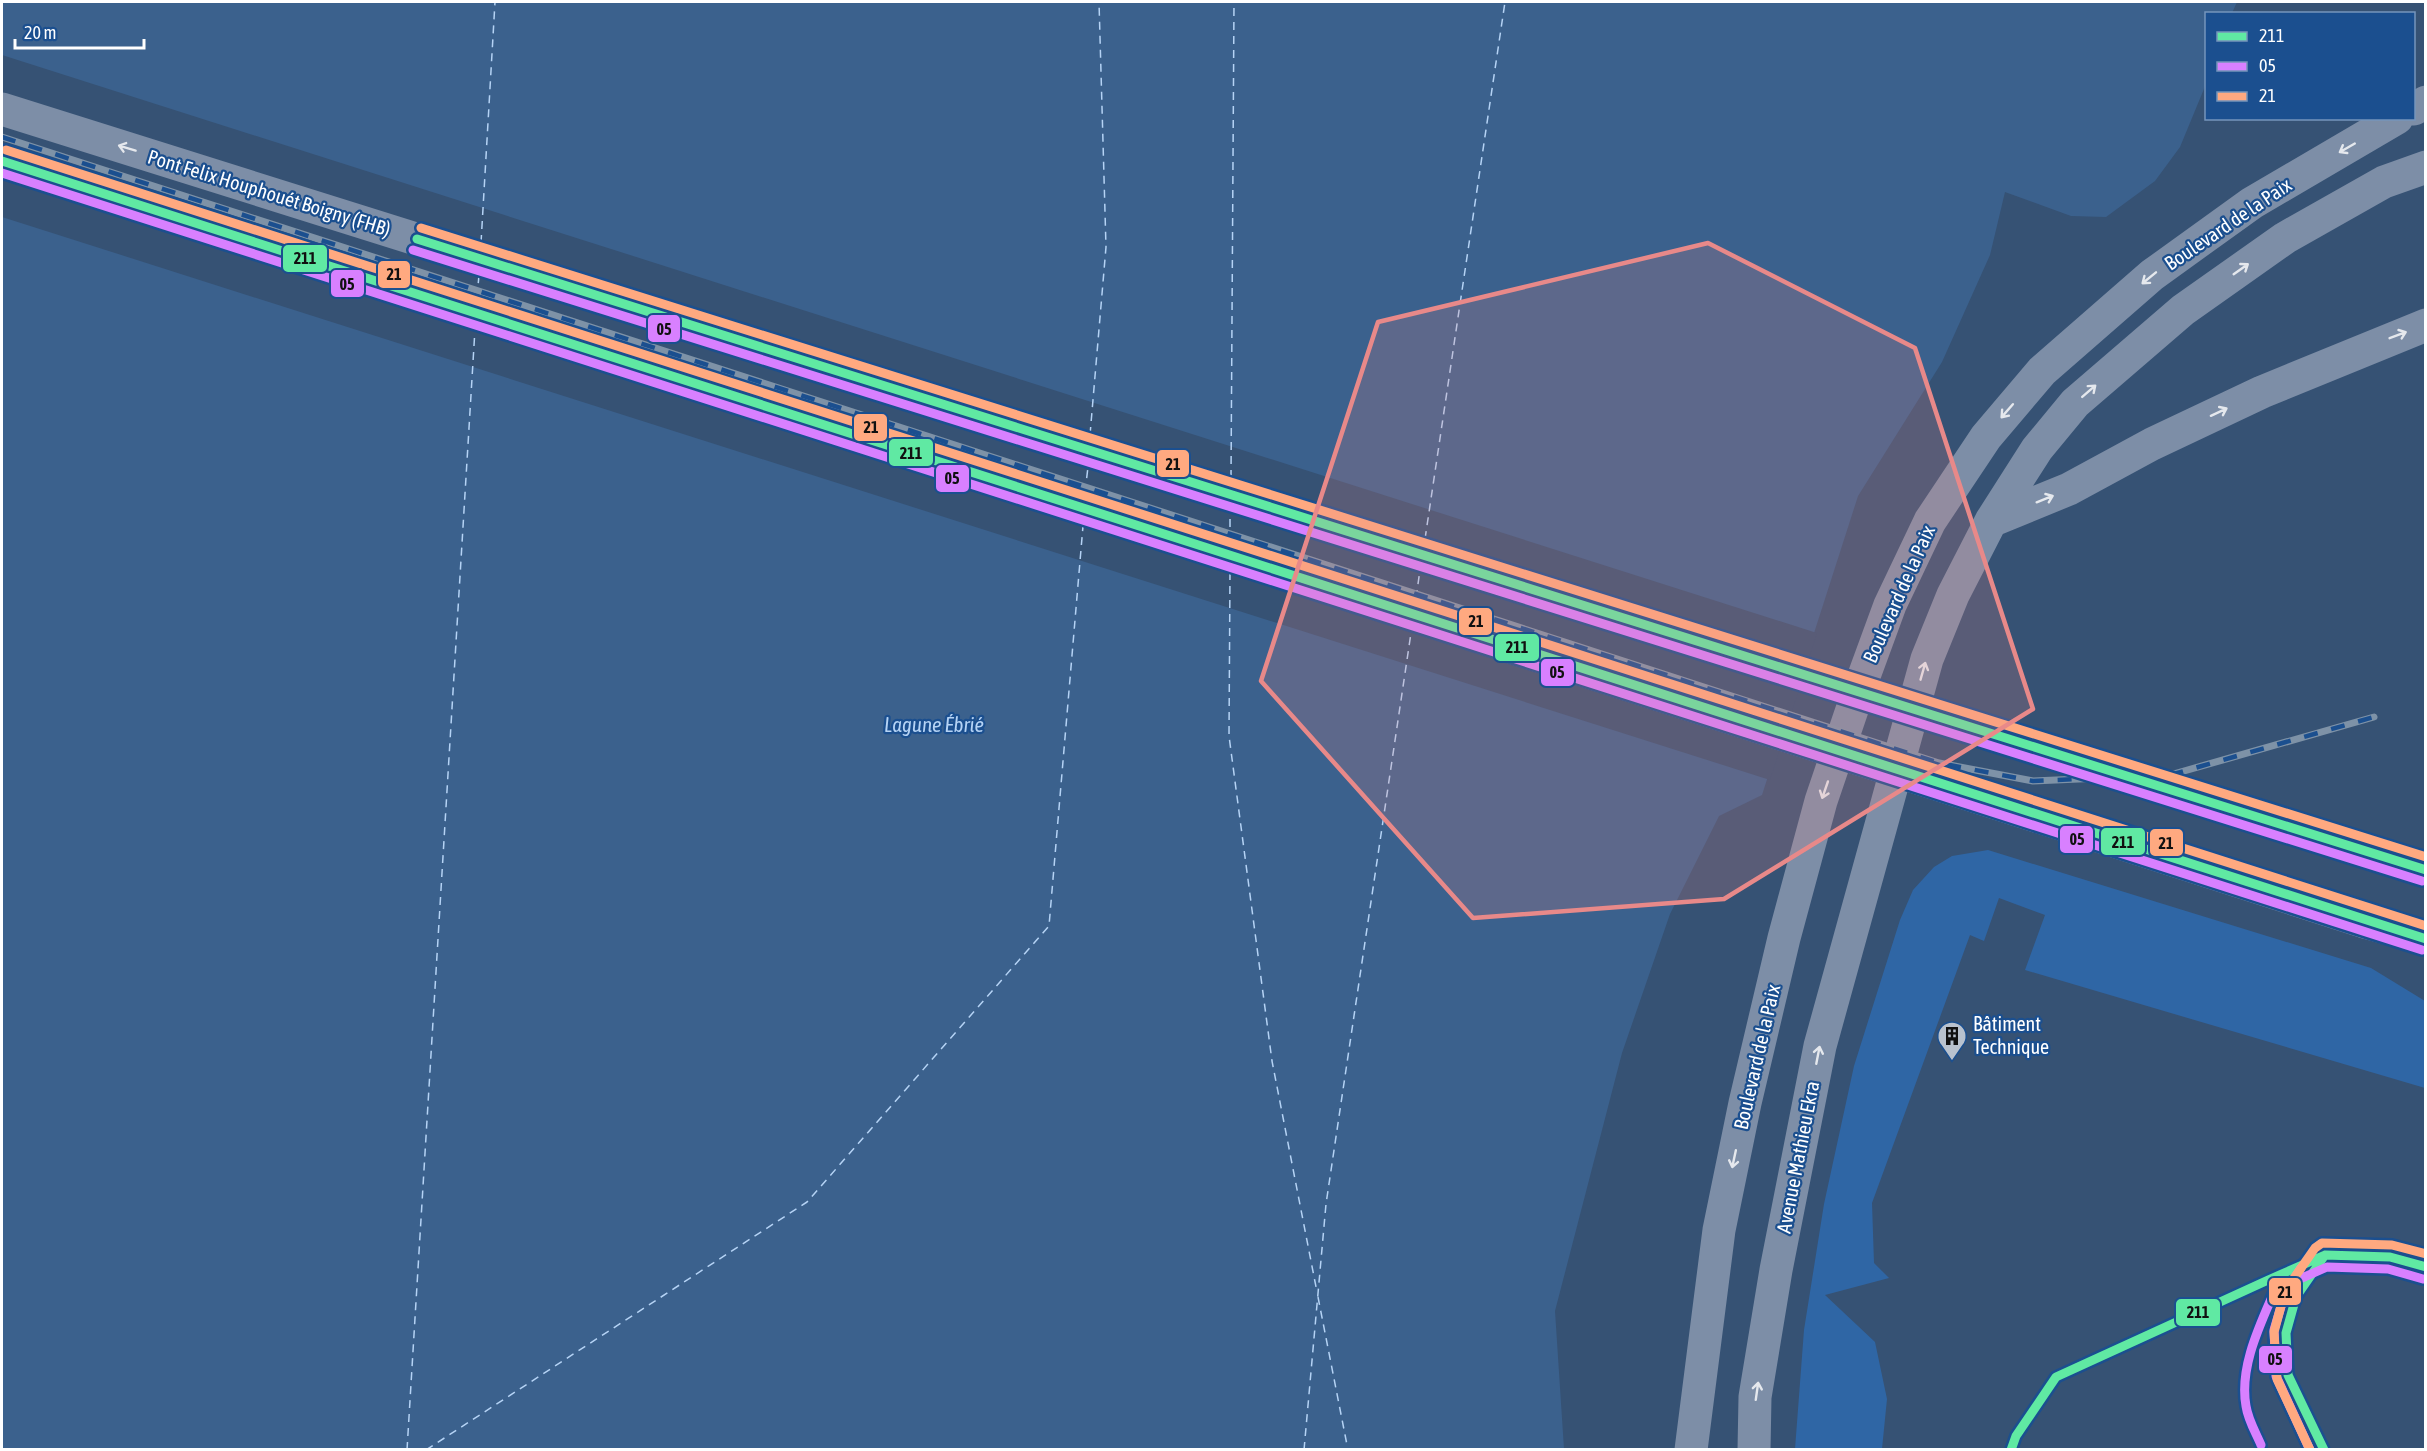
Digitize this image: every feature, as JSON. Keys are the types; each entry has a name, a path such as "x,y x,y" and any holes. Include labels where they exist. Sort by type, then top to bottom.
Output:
{"main road":[{"name":"Pont Felix Houphouét Boigny (FHB)","path":"2,109 2426,870"},
{"name":"Boulevard de la Paix","path":"1691,1449 1719,1230 1745,1103 1784,939 1821,801 1857,695 1890,604 1930,521 1986,437 2042,371 2152,275 2252,204 2394,120"},
{"path":"2,161 2365,922 2426,939"},
{"path":"1991,521 2037,449 2075,403 2183,310 2285,238 2384,182 2426,167"},
{"path":"1991,521 2069,489 2152,444 2262,392 2426,325"},
{"name":"Avenue Mathieu Ekra","path":"1754,1449 1755,1397 1778,1259 1820,1046 1927,659 1953,595 1991,521"}],"highlighted area":[{"path":"1708,243 1915,348 2033,709 1724,899 1473,918 1261,681 1378,322"}],"shaded area":[{"path":"1988,850 2371,968 2425,1001 2425,1088 2025,970 2045,915 1999,898 1984,941 1970,935 1872,1203 1874,1263 1889,1278 1825,1295 1875,1342 1887,1399 1882,1449 1795,1449 1804,1330 1824,1204 1854,1066 1900,920 1913,890 1934,867 1952,856"}],"water":[{"name":"Lagune Ébrié","path":"2,2 2237,2 2232,12 2205,12 2205,86 2180,147 2155,181 2106,217 2071,216 2005,192 1990,255 1942,362 1858,496 1762,795 1719,816 1670,914 1622,1053 1555,1311 1564,1449 2,1450"}],"pier":[{"path":"2,55 1817,633 1770,780 2,217"}],"ferry route":[{"path":"481,243 495,2"},
{"path":"1090,435 1106,247 1099,2"},
{"path":"1231,478 1234,2"},
{"path":"1425,539 1505,2"},
{"path":"477,297 479,275"},
{"path":"407,1450 475,329"},
{"path":"1085,492 1088,467"},
{"path":"1230,512 1230,541"},
{"path":"426,1450 807,1202 1049,926 1083,526"},
{"path":"1416,598 1420,570"},
{"path":"1230,572 1229,736 1272,1061 1317,1292"},
{"path":"1304,1450 1326,1204 1411,633"},
{"path":"1318,1297 1348,1450"}],"railway":[{"path":"2,137 1939,763 2033,781 2170,775 2374,717"}],"transit line":[{"name":"21","path":"6,150 2426,926"},
{"name":"211","path":"2,161 2426,939"},
{"name":"05","path":"2,173 2422,950"},
{"name":"21","path":"421,228 2426,857"},
{"name":"211","path":"417,239 2426,870"},
{"name":"05","path":"413,250 2422,881"},
{"name":"21","path":"2310,1450 2277,1379 2274,1332 2285,1291 2315,1248 2322,1243 2392,1245 2426,1254"},
{"name":"211","path":"2011,1450 2016,1436 2056,1377 2266,1281 2325,1255 2390,1257 2426,1267"},
{"name":"211","path":"2324,1450 2288,1375 2286,1333 2296,1297 2325,1255"},
{"name":"05","path":"2261,1445 2247,1411 2245,1376 2252,1346 2275,1290 2327,1267 2388,1269 2423,1279"},
{"name":"05","path":"2301,1268 2285,1293 2274,1330 2276,1376 2310,1450"}],"place":[{"name":"Bâtiment Technique","path":"1952,1062"}]}
